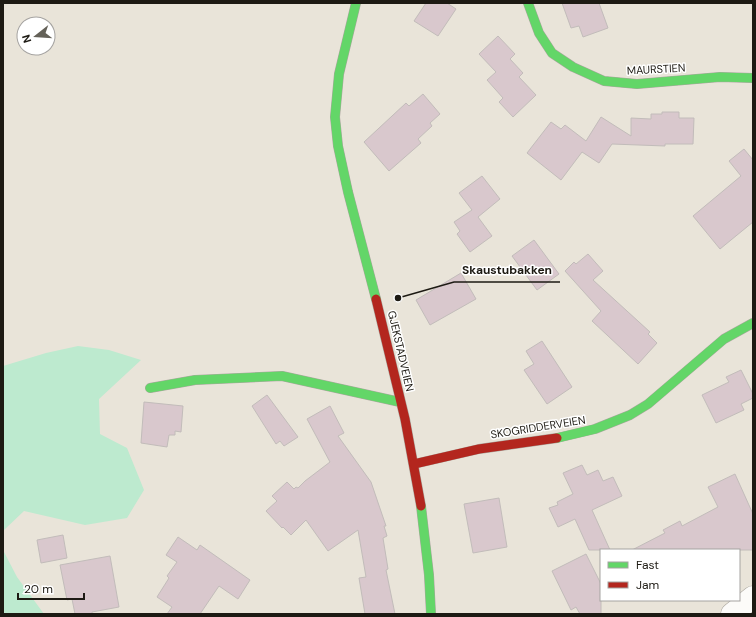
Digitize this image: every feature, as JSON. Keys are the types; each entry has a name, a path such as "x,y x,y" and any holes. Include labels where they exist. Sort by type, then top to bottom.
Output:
{"street":[{"name":"GJEKSTADVEIEN","path":"356,3 346,37 337,87 335,117 338,145 351,206 377,303 414,464 425,533 430,579 431,614"},
{"name":"MAURSTIEN","path":"528,3 539,33 552,54 573,67 604,81 637,84 720,77 753,78"},
{"name":"SKOGRIDDERVEIEN","path":"414,464 482,448 585,433 614,423 648,404 724,339 753,323"},
{"path":"150,388 195,380 282,376 400,402"},
{"path":"732,614 753,597"}],"green space":[{"path":"78,346 109,350 141,360 99,399 100,434 127,448 144,490 127,518 85,525 24,511 4,530 3,535 3,366 46,353"},
{"path":"3,550 17,577 44,614 3,614"}],"building":[{"path":"426,3 447,3 456,9 438,36 414,21"},
{"path":"562,3 599,3 608,28 583,37 579,26 571,28"},
{"path":"498,36 515,54 510,59 523,73 519,77 536,95 513,117 499,102 503,98 487,80 496,72 479,54"},
{"path":"423,94 440,114 430,123 432,126 418,139 421,143 389,171 364,142 406,103 409,106"},
{"path":"662,112 679,112 679,118 694,118 693,144 665,144 665,146 612,144 599,163 582,152 561,180 527,153 551,122 561,129 565,125 586,141 601,117 631,136 631,118 651,119 651,114 662,114"},
{"path":"744,149 753,160 753,222 720,249 693,216 741,176 729,161"},
{"path":"482,176 500,199 478,217 492,236 470,252 457,234 460,231 454,222 472,210 459,193"},
{"path":"534,240 559,274 537,290 512,256"},
{"path":"588,254 603,271 593,280 650,332 648,334 657,343 638,364 592,321 601,311 565,271 574,262 576,264"},
{"path":"461,273 476,299 430,325 416,300"},
{"path":"542,341 572,387 547,404 524,370 534,364 526,351"},
{"path":"741,370 753,394 753,398 741,404 744,410 716,423 702,395 729,382 726,377"},
{"path":"267,395 298,437 284,446 280,441 276,444 252,406"},
{"path":"144,402 183,406 181,432 175,431 175,435 169,435 167,447 141,443"},
{"path":"330,406 344,433 338,436 371,482 386,526 384,526 387,536 383,538 388,569 386,570 395,614 365,614 359,578 366,577 358,530 328,551 306,520 291,535 266,511 277,501 272,496 287,482 294,489 296,487 298,488 330,462 307,419"},
{"path":"582,465 587,475 598,470 603,481 613,477 622,496 592,510 610,549 589,550 575,519 558,527 549,508 558,505 557,502 573,494 563,473"},
{"path":"735,474 753,514 753,550 634,549 665,533 663,530 680,521 682,526 718,507 708,487"},
{"path":"499,498 507,547 473,553 464,504"},
{"path":"63,535 67,558 41,563 37,540"},
{"path":"178,537 197,550 200,545 250,580 238,599 219,586 200,614 167,614 172,607 157,597 169,578 167,576 177,562 166,555"},
{"path":"586,554 600,582 601,614 580,614 576,607 571,610 552,571"},
{"path":"110,556 119,607 92,612 92,614 75,614 72,599 67,600 60,565"}],"traffic: fast":[{"path":"356,3 339,74 335,117 338,146 348,192 376,299"},
{"path":"528,3 539,33 552,53 573,67 604,81 637,84 720,77 753,78"},
{"path":"557,438 595,429 630,415 648,404 724,339 753,323"},
{"path":"150,388 195,380 282,376 400,402"},
{"path":"421,506 429,575 431,614"}],"traffic: jam":[{"path":"376,299 405,419 421,506"},
{"path":"414,464 479,449 557,438"}],"place":[{"name":"Skaustubakken","path":"398,298"}]}
